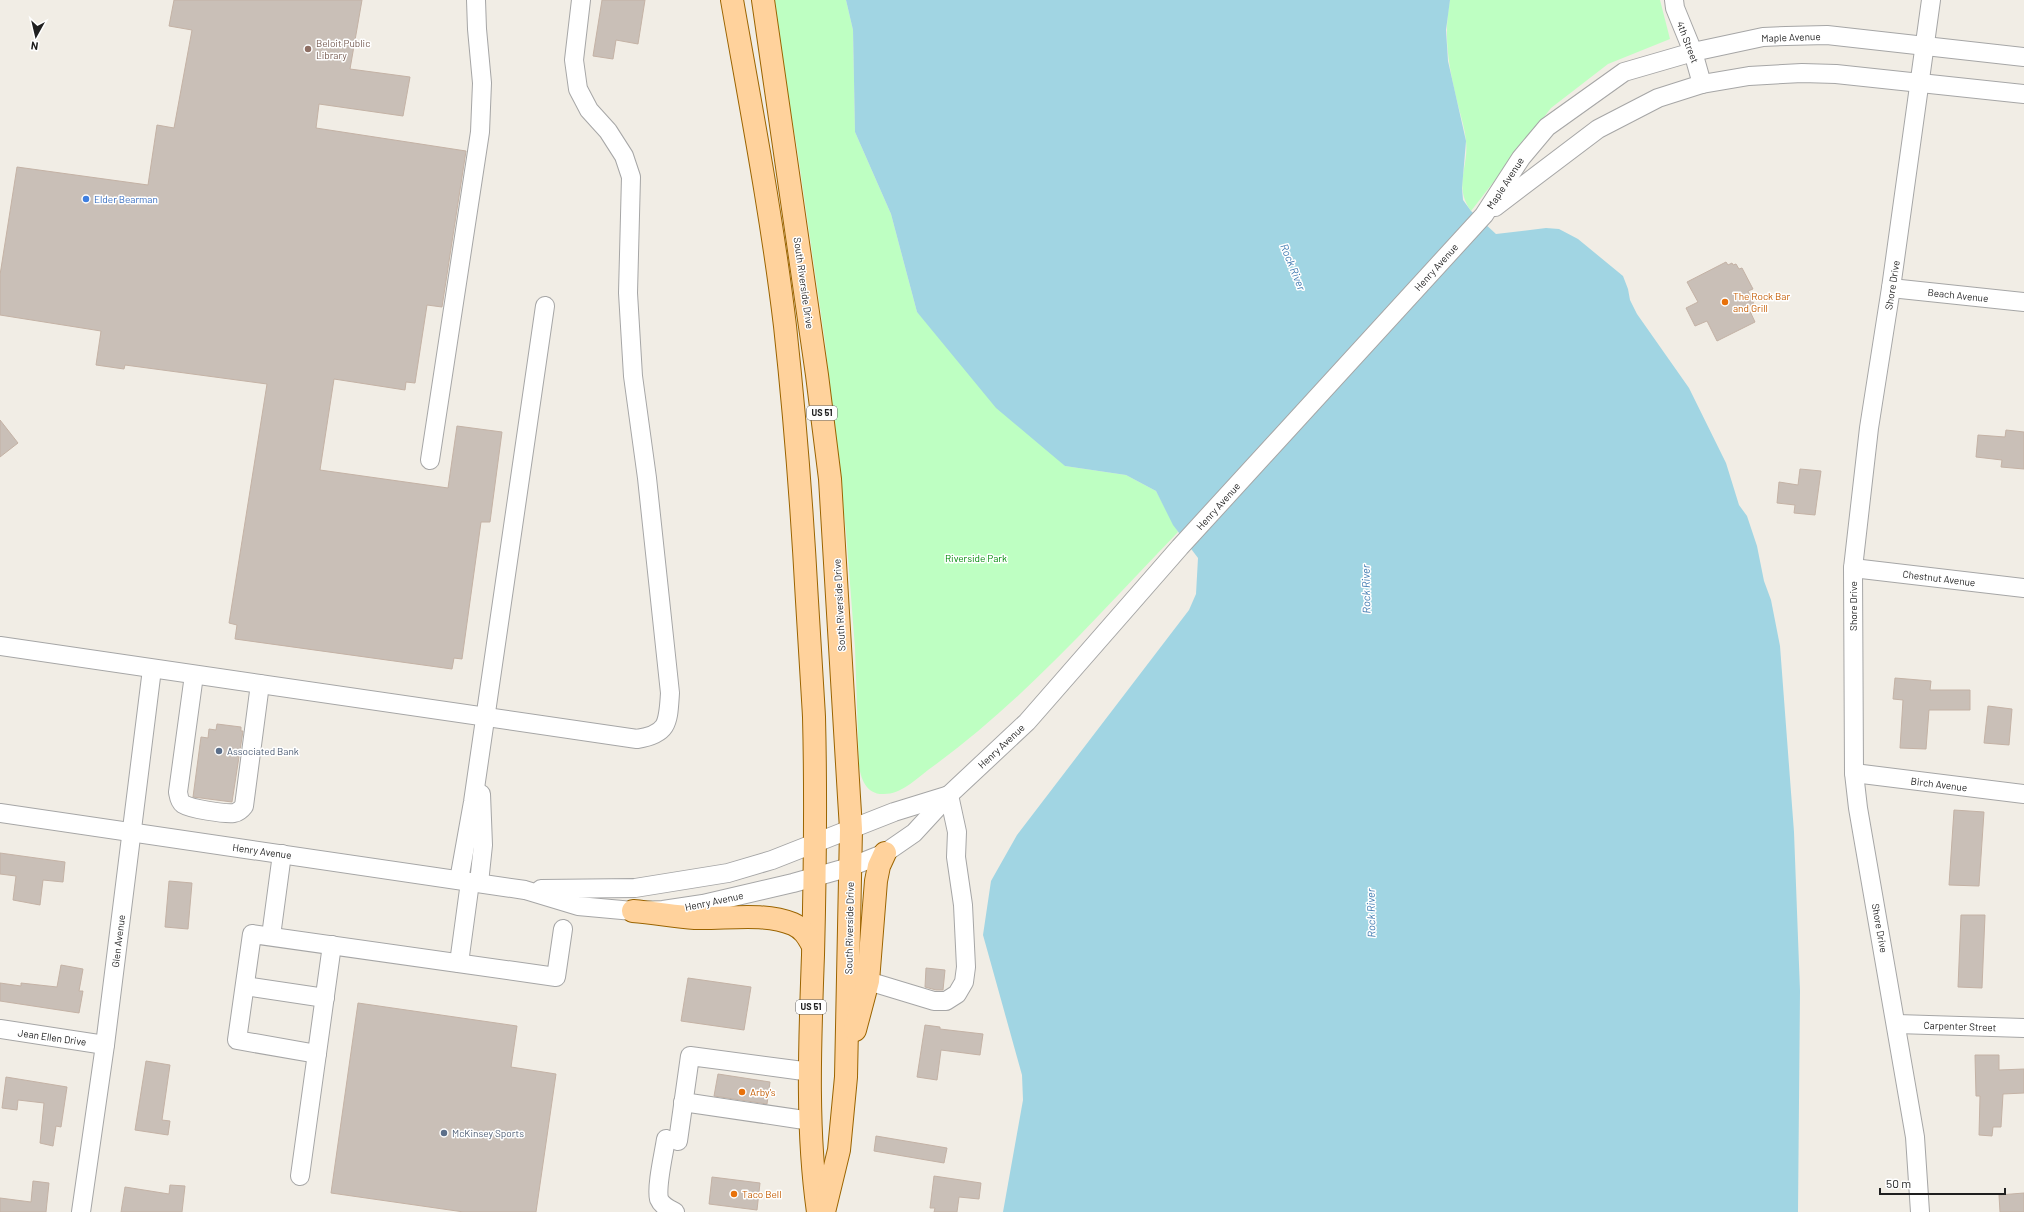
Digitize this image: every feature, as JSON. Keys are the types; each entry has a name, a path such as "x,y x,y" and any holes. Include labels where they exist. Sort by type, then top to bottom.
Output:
{"main road":[{"name":"US 51","path":"732,0 772,238 784,324 795,424 814,717 811,1121 818,1212"},
{"name":"South Riverside Drive","path":"763,0 817,375 830,479 837,570 851,829 847,1056 840,1143 824,1212"},
{"path":"847,1056 868,981 876,880 879,866 885,853"},
{"path":"633,911 695,918 744,918 780,921 794,925 802,930 807,935 813,946"}],"street":[{"path":"430,460 480,132 482,83 477,33 476,0"},
{"path":"0,646 636,739 656,734 664,728 668,721 670,693 648,485 633,376 629,319 628,293 631,177 624,156 608,131 589,110 578,89 574,60 581,0"},
{"name":"4th Street","path":"1674,0 1675,8 1693,52 1702,84"},
{"name":"Shore Drive","path":"1920,1212 1915,1137 1897,1024 1858,808 1854,773 1853,568 1869,428 1891,288 1931,0"},
{"name":"Maple Avenue","path":"1484,215 1521,158 1547,127 1624,72 1693,52 1763,37 1786,36 1827,35 2024,57"},
{"name":"Maple Avenue","path":"1484,215 1598,129 1658,98 1702,84 1749,76 1802,73 1836,74 2024,94"},
{"name":"Henry Avenue","path":"0,812 524,890 578,906 633,911 663,910 703,904 850,867 885,853 914,833 949,795 1027,722 1180,547 1484,215"},
{"name":"Beach Avenue","path":"1891,288 2024,302"},
{"path":"459,963 469,882 483,845 478,765 545,306"},
{"name":"Chestnut Avenue","path":"1853,568 2024,588"},
{"name":"Glen Avenue","path":"81,1212 105,1044 152,669"},
{"path":"194,675 178,792 180,800 189,806 229,813 238,812 245,802 260,684"},
{"name":"Birch Avenue","path":"1854,773 2024,794"},
{"path":"868,981 934,1001 946,1001 957,994 964,982 966,967 963,905 956,857 957,832 949,795"},
{"name":"Henry Avenue","path":"524,890 612,889 672,884 744,869 814,844 894,812 949,795"},
{"path":"271,936 282,854"},
{"path":"317,1054 237,1040 252,934 556,977 563,929"},
{"path":"300,1176 332,945"},
{"path":"245,986 325,998"},
{"name":"Carpenter Street","path":"1897,1024 2024,1028"},
{"name":"Jean Ellen Drive","path":"0,1029 105,1044"},
{"path":"676,1212 666,1208 660,1200 659,1190 683,1102 690,1056 811,1072"},
{"path":"683,1102 811,1121"}],"green space":[{"name":"Riverside Park","path":"771,0 846,0 853,30 855,132 891,214 917,312 1065,466 1126,475 1156,491 1178,532 1089,626 995,716 913,782 896,792 884,794 873,792 866,786 861,776 859,766 855,648 846,532 825,342 797,148"},
{"path":"1450,0 1660,0 1670,39 1608,64 1551,108 1471,211 1463,193 1462,185 1466,159 1466,141 1448,53 1447,27"}],"water":[{"name":"Rock River","path":"846,0 1450,0 1446,30 1448,61 1466,141 1462,188 1463,200 1471,211 1496,234 1546,228 1559,229 1578,239 1623,276 1630,300 1637,314 1689,388 1726,463 1739,505 1747,516 1757,546 1764,581 1771,600 1780,646 1794,832 1800,991 1798,1212 1003,1212 1023,1100 1022,1075 983,935 991,881 1017,835 1189,610 1196,594 1198,558 1173,525 1156,491 1126,475 1065,466 996,408 917,312 891,214 855,132 853,30"}],"building":[{"path":"174,0 362,0 350,69 410,77 403,116 319,104 316,128 466,151 442,307 427,305 415,383 406,382 405,390 334,379 320,470 448,488 457,426 502,432 490,522 481,522 462,659 454,658 452,669 235,639 237,625 229,623 267,384 125,365 124,369 96,365 101,331 0,315 0,275 17,167 148,185 157,125 174,128 192,30 169,26"},
{"path":"602,0 645,0 638,44 616,40 613,59 593,56"},
{"name":"The Rock Bar and Grill","path":"1726,262 1728,265 1732,263 1733,265 1736,264 1739,269 1742,268 1753,289 1748,291 1754,304 1748,307 1755,322 1717,341 1707,321 1695,326 1686,308 1698,302 1687,282"},
{"path":"0,420 18,443 0,457"},
{"path":"2006,430 2024,432 2024,469 2001,467 2002,460 1976,457 1978,435 2005,437"},
{"path":"1800,469 1821,471 1815,515 1794,513 1795,505 1777,503 1779,482 1798,485"},
{"path":"1895,678 1931,681 1930,690 1970,690 1970,710 1929,710 1926,749 1900,748 1903,700 1893,699"},
{"path":"1988,706 2012,709 2009,745 1984,743"},
{"name":"Associated Bank","path":"217,724 241,727 241,731 243,731 232,802 193,797 201,737 208,738 209,729 216,730"},
{"path":"1954,810 1984,812 1979,886 1949,885"},
{"path":"0,853 65,862 63,882 43,880 40,905 13,900 16,876 0,874"},
{"path":"169,881 192,883 188,929 165,927"},
{"path":"1961,915 1985,915 1982,988 1958,987"},
{"path":"61,965 83,969 79,991 83,991 79,1013 0,1001 0,983 21,986 21,983 57,987"},
{"path":"926,968 945,970 943,990 925,987"},
{"path":"688,978 751,987 744,1030 681,1021"},
{"name":"McKinsey Sports","path":"358,1003 517,1026 511,1067 556,1074 536,1212 464,1212 331,1193"},
{"path":"925,1025 940,1027 940,1029 983,1034 980,1055 941,1050 937,1080 917,1077"},
{"path":"1975,1055 1999,1055 1999,1070 2024,1069 2024,1093 2003,1094 2001,1127 1993,1127 1992,1136 1979,1135 1980,1096 1976,1096"},
{"path":"146,1061 170,1065 162,1120 170,1121 168,1135 135,1130"},
{"name":"Arby's","path":"718,1074 770,1082 767,1104 714,1096"},
{"path":"6,1077 67,1087 61,1127 56,1126 53,1146 40,1143 44,1103 18,1100 17,1110 2,1108"},
{"path":"876,1136 947,1148 944,1163 874,1151"},
{"path":"934,1176 981,1183 979,1199 959,1197 957,1212 934,1212 935,1208 930,1208"},
{"name":"Taco Bell","path":"712,1177 760,1183 757,1210 709,1204"},
{"path":"33,1181 49,1183 46,1212 0,1212 0,1198 31,1202"},
{"path":"170,1185 185,1186 182,1212 121,1212 125,1187 169,1194"},
{"path":"2024,1193 2024,1212 2000,1212 1999,1195"}],"place":[{"name":"Beloit Public Library","path":"308,49"},
{"name":"Elder Bearman","path":"86,199"},
{"name":"The Rock Bar and Grill","path":"1725,302"},
{"name":"Associated Bank","path":"219,751"},
{"name":"Arby's","path":"742,1092"},
{"name":"McKinsey Sports","path":"444,1133"},
{"name":"Taco Bell","path":"734,1194"}]}
